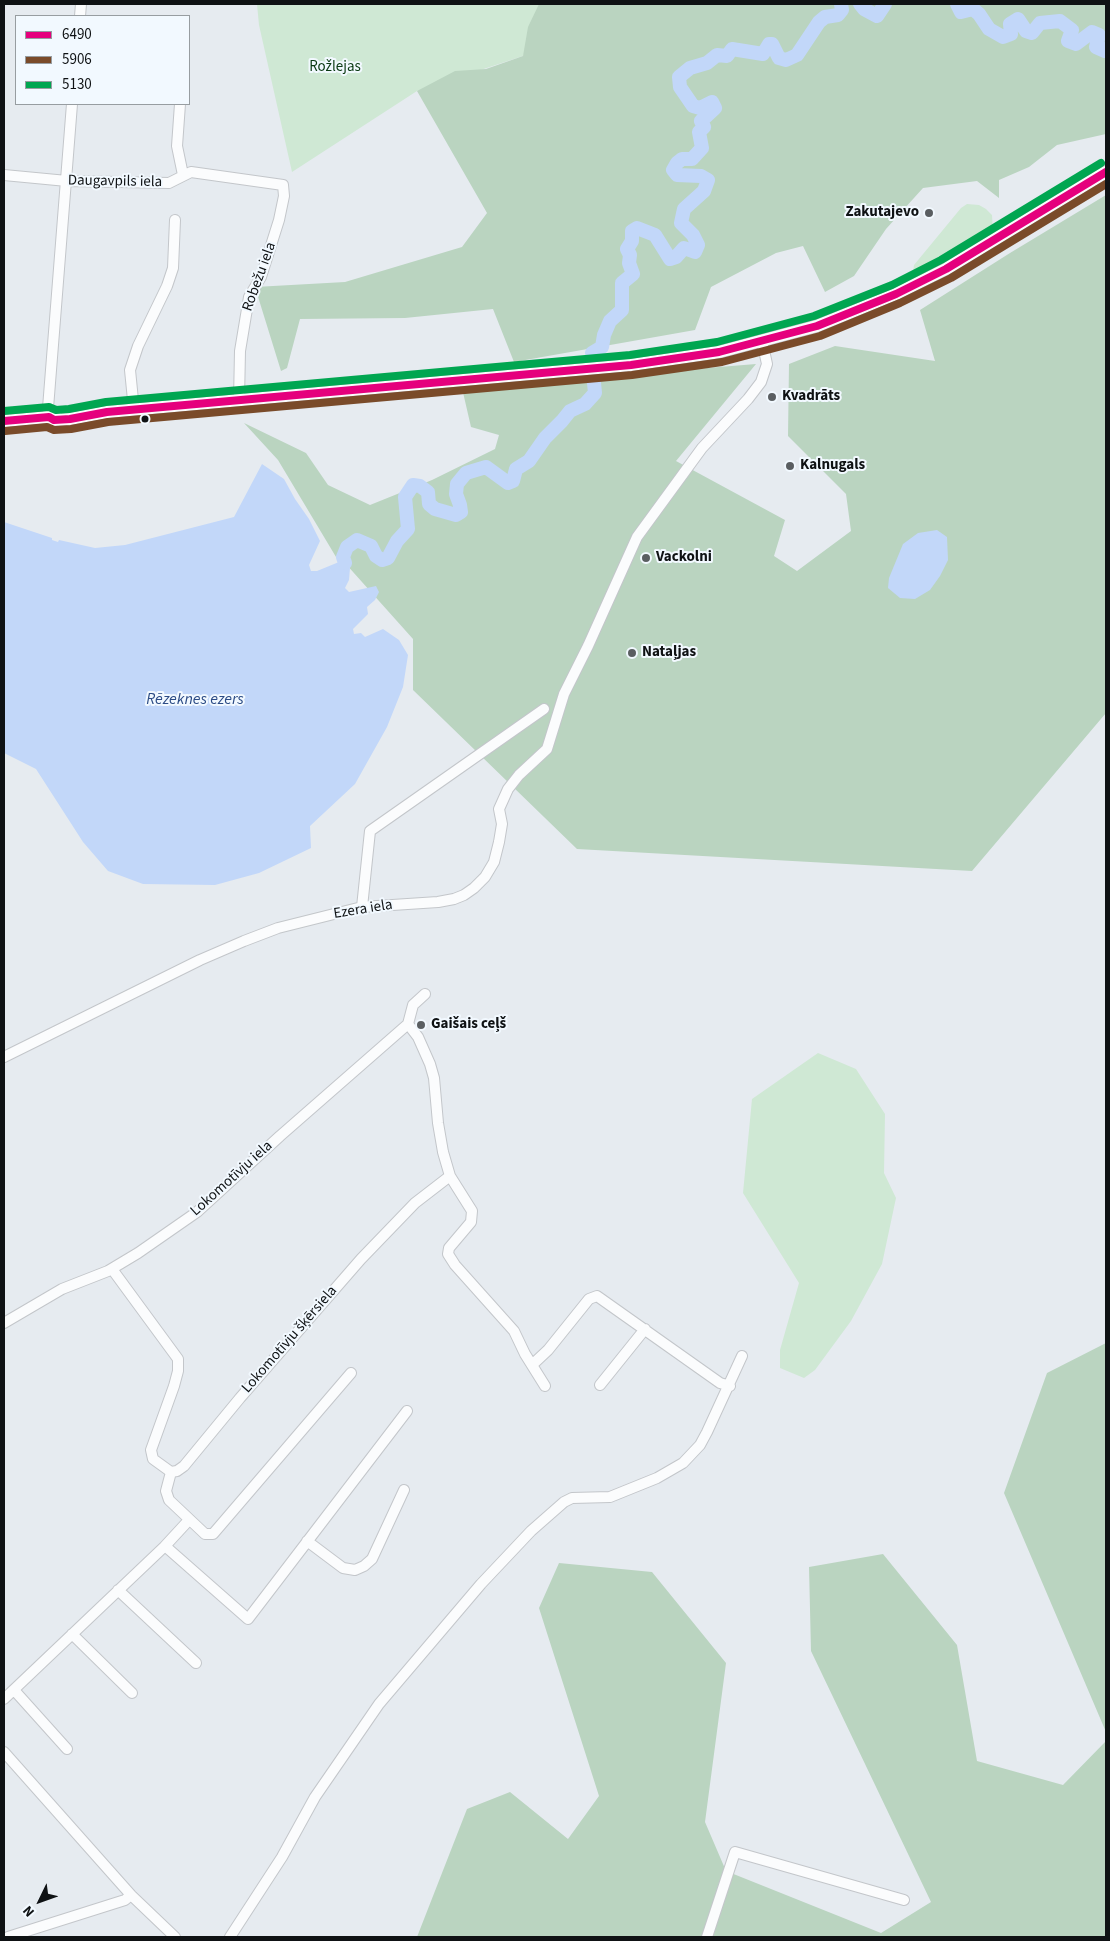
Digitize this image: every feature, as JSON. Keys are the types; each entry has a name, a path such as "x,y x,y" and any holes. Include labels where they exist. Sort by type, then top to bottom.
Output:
{"main road":[{"path":"4,421 49,417 55,413 91,411 97,413 134,410 631,365 695,356 762,341 817,326 876,303 912,286 946,268 1106,172"}],"street":[{"path":"49,417 48,408 72,105"},
{"path":"180,105 177,146 183,176"},
{"name":"Daugavpils iela","path":"4,175 67,181 169,183 191,172 283,184"},
{"name":"Robežu iela","path":"238,400 240,351 249,297 261,277 279,220 284,196 283,184"},
{"path":"134,410 130,370 138,346 167,286 173,268 175,220"},
{"name":"Ezera iela","path":"4,1057 200,960 278,928 362,907 438,902 454,899 474,888 485,877 494,862 502,824 499,809 508,789 519,775 547,749 564,694 588,646 636,537 702,448 748,399 761,382 767,364 762,341"},
{"path":"362,907 370,831 544,709"},
{"name":"Lokomotīvju iela","path":"4,1323 62,1289 112,1269 197,1212 287,1129 408,1024 413,1005 425,994"},
{"path":"408,1024 418,1037 434,1078 438,1123 443,1152 450,1176 470,1206 472,1218 469,1226 449,1248 449,1258 514,1331 545,1386"},
{"name":"Lokomotīvju šķērsiela","path":"170,1472 177,1471 184,1466 271,1361 361,1259 410,1207 450,1176"},
{"path":"112,1269 178,1359 176,1378 151,1450 153,1459 170,1472 166,1495 205,1534 211,1535 215,1533 351,1373"},
{"path":"532,1365 542,1357 590,1299 595,1296 602,1298 720,1383 730,1386"},
{"path":"600,1385 645,1328"},
{"path":"230,1937 282,1856 315,1796 379,1704 481,1584 531,1531 564,1502 578,1497 610,1497 657,1478 683,1463 700,1445 730,1386 742,1356"},
{"path":"164,1546 248,1619 406,1410"},
{"path":"307,1541 343,1568 355,1570 364,1566 372,1559 404,1490"},
{"path":"4,1699 189,1520"},
{"path":"118,1590 196,1663"},
{"path":"72,1634 132,1693"},
{"path":"14,1690 67,1749"},
{"path":"4,1752 131,1895 175,1937"},
{"path":"706,1937 736,1852 904,1900"},
{"path":"8,1937 125,1900 131,1895"}],"green space":[{"name":"Rožlejas","path":"257,4 550,4 523,56 417,91 292,172 259,25"},
{"path":"539,4 1106,4 1106,134 1057,145 1029,167 999,180 999,198 977,181 923,188 886,229 854,276 825,292 803,246 776,253 711,287 695,330 514,362 493,309 405,318 300,319 287,368 281,371 255,287 345,282 462,247 487,213 417,91 455,71 486,69 523,56 528,27"},
{"path":"1106,195 1106,713 972,871 577,849 413,690 413,639 345,563 339,562 278,460 244,423 306,453 328,485 370,505 432,480 495,449 499,435 471,427 462,388 756,364 676,461 785,520 774,556 797,571 851,531 846,494 788,436 789,364 835,346 935,361 920,310"},
{"path":"967,204 979,205 992,215 993,232 921,274 916,275 913,272 914,265 961,208"},
{"path":"818,1053 856,1069 885,1114 884,1173 896,1198 882,1264 851,1321 815,1370 804,1378 780,1368 780,1350 799,1283 743,1193 752,1099"},
{"path":"1106,1343 1106,1732 1004,1493 1047,1373"},
{"path":"883,1554 957,1645 977,1761 1063,1785 1106,1741 1106,1937 417,1937 467,1809 510,1792 568,1839 599,1796 539,1608 559,1563 652,1572 726,1663 705,1822 726,1871 881,1933 931,1902 811,1651 809,1567"}],"water":[{"name":"Rēzeknes ezers","path":"262,464 284,479 309,519 320,541 309,565 311,571 317,571 339,562 345,563 350,568 349,580 345,588 349,592 376,586 379,592 375,600 367,607 368,614 353,629 354,634 361,633 365,637 383,629 399,640 408,655 403,687 387,727 355,784 310,826 311,848 259,873 215,885 143,884 108,871 83,842 36,769 4,753 4,522 52,538 52,540 58,542 59,540 95,548 125,545 234,517"},
{"path":"937,530 947,537 948,560 940,576 930,590 915,599 900,598 888,588 889,578 903,544 918,533"}],"waterway":[{"path":"592,353 602,347 604,335 610,321 622,310 622,283 633,274 629,263 630,255 627,249 632,241 632,231 637,228 655,235 670,259 676,257 684,248 695,252 698,245 693,235 681,223 684,209 704,191 708,180 701,176 677,175 673,170 682,159 692,159 702,148 699,132 704,127 701,121 715,108 712,102 700,108 693,106 680,87 679,77 690,68 707,63 717,55 727,56 732,49 763,54 769,44 772,44 779,58 786,60 797,55 819,22 825,17 838,15 842,10 841,4"},
{"path":"860,4 864,9 877,16 885,4"},
{"path":"957,4 961,12 973,9 979,14 989,29 1003,37 1011,34 1010,24 1018,19 1026,31 1032,33 1040,23 1060,21 1072,30 1068,41 1076,44 1092,32 1099,35 1096,47 1105,51 1106,49"},
{"path":"345,563 343,557 347,547 357,540 371,546 376,556 382,560 388,558 397,541 408,529 405,497 413,485 420,486 428,492 429,504 435,509 456,515 461,512 456,494 457,484 466,473 486,467 508,483 513,481 516,469 529,461 545,438 570,411 585,404 595,393 594,383"}],"transit line":[{"name":"5130","path":"4,411 49,407 56,410 69,409 106,402 630,355 717,342 814,316 892,285 941,260 1101,163"},
{"name":"6490","path":"4,421 49,417 54,420 70,419 107,412 631,365 719,352 817,326 896,294 946,269 1106,172"},
{"name":"5906","path":"5,431 47,427 54,430 71,429 108,422 632,375 722,362 820,336 900,303 951,278 1106,184"}],"place":[{"name":"Zakutajevo","path":"929,213"},
{"name":"Kvadrāts","path":"772,397"},
{"name":"Kalnugals","path":"790,466"},
{"name":"Vackolni","path":"646,558"},
{"name":"Nataļjas","path":"632,653"},
{"name":"Gaišais ceļš","path":"421,1025"}]}
